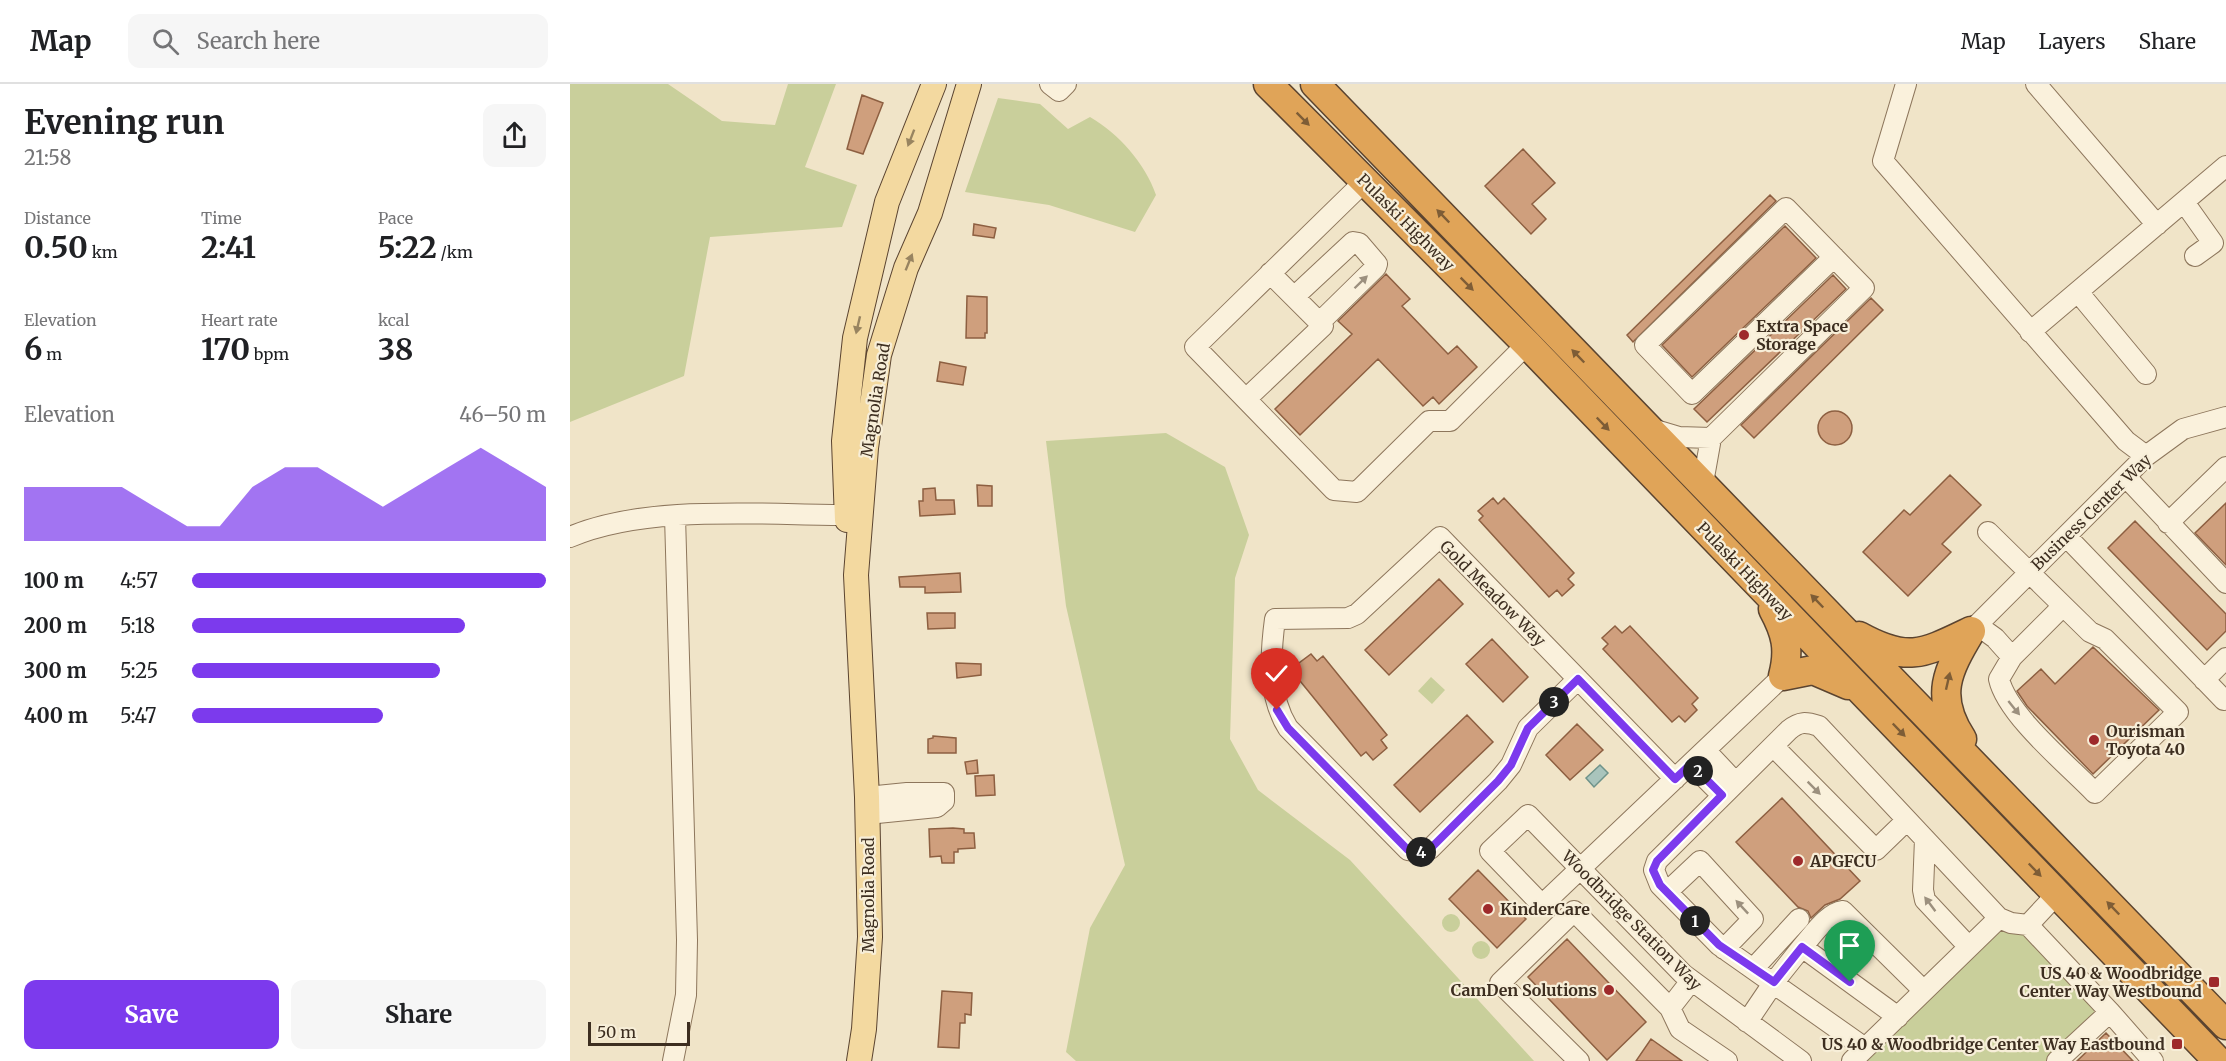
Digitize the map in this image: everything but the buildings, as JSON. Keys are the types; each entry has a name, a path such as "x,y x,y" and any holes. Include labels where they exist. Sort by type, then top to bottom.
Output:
{"highway":[{"name":"Pulaski Highway","path":"1268,84 1527,344 2218,1061"},
{"name":"Pulaski Highway","path":"1315,84 2226,1025"},
{"path":"1762,589 1787,638 1788,650 1783,676 1813,670 1836,678 1866,696"},
{"path":"1842,627 1893,653 1928,651 1974,628"},
{"path":"1974,628 1954,659 1946,685 1945,701 1955,729 1982,771"},
{"path":"2140,936 2158,937 2203,984 2226,1002"},
{"path":"2163,1003 2190,1061"}],"main road":[{"name":"Magnolia Road","path":"862,693 849,598 844,441 855,338 887,202 934,84"},
{"name":"Magnolia Road","path":"859,1061 864,1029 870,937 857,557 866,448 879,355 906,268 930,213 969,84"}],"street":[{"path":"1050,84 1059,91 1066,84"},
{"path":"1906,84 1883,161 2126,441 2146,456"},
{"path":"2036,84 2157,225"},
{"path":"2030,332 2226,166"},
{"path":"1365,181 1195,347 1334,490 1357,492 1429,421 1450,422 1527,344"},
{"path":"2184,202 2213,243 2194,256"},
{"path":"1702,483 1711,438 1864,288 1834,257 1786,208 1645,345 1692,394 1834,257"},
{"path":"1294,297 1353,242 1359,243 1377,264 1376,267 1319,323"},
{"path":"1246,399 1323,326 1270,273"},
{"path":"2078,292 2146,374"},
{"name":"Business Center Way","path":"1974,628 2146,456 2183,429 2226,417"},
{"path":"1648,428 1679,437 1711,438"},
{"path":"2168,523 2226,466"},
{"path":"2126,477 2226,583"},
{"path":"570,537 596,526 675,516 847,515"},
{"path":"674,1061 686,995 687,940 675,516"},
{"path":"1988,532 2090,632 2105,639 2178,712 2095,793 2007,700 1999,679 2012,657 2063,606"},
{"path":"2066,536 2204,680 2224,700 2226,698"},
{"name":"Gold Meadow Way","path":"1578,679 1528,728 1511,765 1498,781 1430,849 1414,852 1408,850 1288,728 1277,710 1273,694 1275,619 1348,618 1357,614 1440,537 1578,679 1675,779"},
{"path":"1974,628 1995,639 2012,657"},
{"path":"2204,680 2226,658"},
{"path":"1580,870 1783,676"},
{"path":"1999,918 1858,1054 1774,982 1724,949 1667,892 1653,870 1657,861 1728,789 1797,724 1806,722 1819,726 1999,918 2010,923 2028,926 2153,1061"},
{"path":"1773,746 1876,850 1907,820"},
{"path":"1705,750 1728,789"},
{"path":"1691,764 1728,789"},
{"name":"Woodbridge Station Way","path":"1580,870 1542,905 1490,851 1528,815 1691,981 1800,1061"},
{"path":"1925,839 1923,890 1925,900 1969,947"},
{"path":"1667,892 1700,861 1753,919 1724,949"},
{"path":"2028,926 2058,894"},
{"path":"1579,1061 1500,983 1574,910 1670,1008 1680,1029 1727,1061"},
{"path":"1747,1022 1774,982 1802,947 1822,925 1837,912 1844,910 1924,991"},
{"path":"1753,969 1799,919"},
{"path":"1802,947 1898,1017"},
{"path":"1670,1008 1691,981"},
{"path":"2060,1059 2110,1012"}],"green space":[{"path":"570,84 668,84 722,121 775,125 788,84 836,84 805,167 857,185 842,227 710,237 684,376 570,422"},
{"path":"998,98 1040,104 1068,129 1090,117 1111,131 1138,160 1156,195 1135,232 1049,205 965,192"},
{"path":"1166,433 1225,467 1249,535 1235,578 1230,739 1258,790 1350,860 1534,1061 1076,1061 1066,1052 1090,928 1125,865 1066,606 1046,441"},
{"path":"1431,677 1445,690 1432,704 1418,691"},
{"path":"1447,914 1455,914 1460,919 1458,930 1447,932 1442,927 1442,919"},
{"path":"2003,929 2022,930 2094,1008 2094,1018 2051,1061 1866,1061"},
{"path":"1481,941 1487,944 1490,950 1487,956 1481,959 1475,956 1472,950 1475,944"}],"water":[{"path":"1600,765 1608,773 1594,787 1586,778"}],"place":[{"name":"Extra Space Storage","path":"1744,335"},
{"name":"Ourisman Toyota 40","path":"2094,740"},
{"name":"APGFCU","path":"1798,861"},
{"name":"KinderCare","path":"1488,909"},
{"name":"US 40 & Woodbridge Center Way Westbound","path":"2214,982"},
{"name":"CamDen Solutions","path":"1609,990"},
{"name":"US 40 & Woodbridge Center Way Eastbound","path":"2177,1044"}],"route":[{"path":"1277,710 1288,728 1408,850 1423,852 1430,849 1498,781 1511,765 1528,728 1578,679 1675,779 1691,764 1722,795 1657,861 1653,870 1660,885 1719,945 1774,982 1802,947 1850,982"}]}
